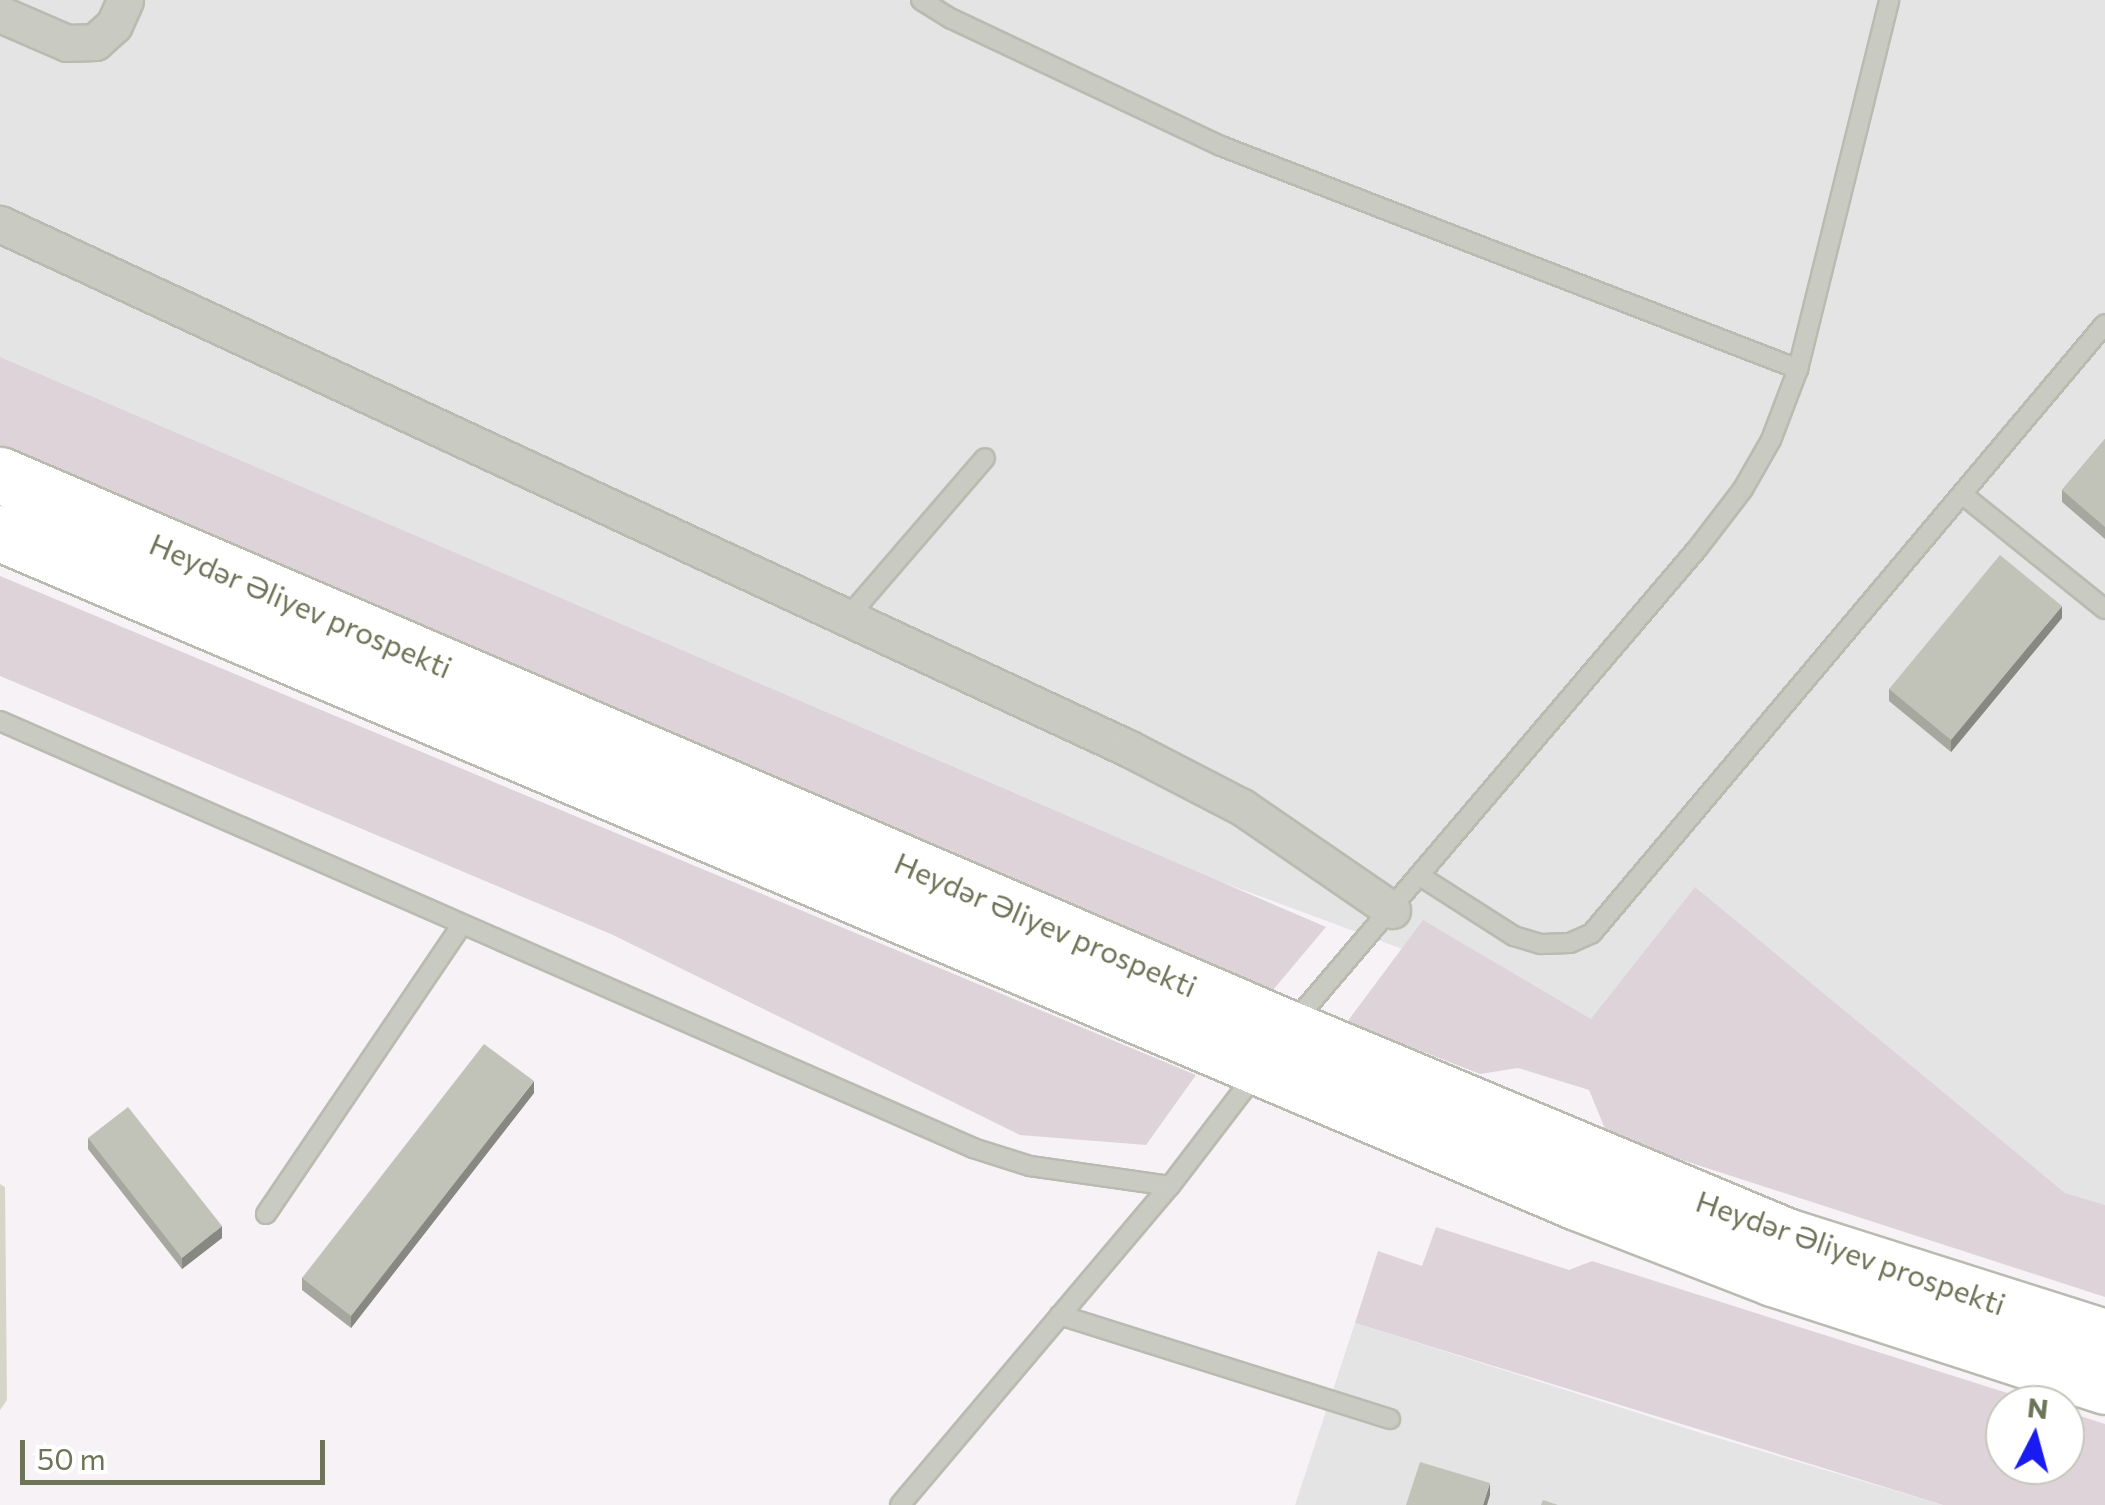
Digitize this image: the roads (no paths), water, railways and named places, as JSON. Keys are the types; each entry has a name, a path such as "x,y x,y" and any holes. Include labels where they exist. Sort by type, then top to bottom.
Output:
{"main road":[{"name":"Heydər Əliyev prospekti","path":"0,475 1773,1278 2105,1386"},
{"name":"Heydər Əliyev prospekti","path":"0,533 1273,1049 1786,1236 2105,1338"}],"street":[{"path":"0,14 67,43 95,42 114,25 125,0"},
{"path":"0,224 1128,748 1242,807 1392,910"}],"lane":[{"path":"921,0 952,19 1221,146 1798,369"},
{"path":"900,1505 1170,1186 1273,1049 1732,504 1771,440 1798,369 1890,0"},
{"path":"1420,876 1514,936 1541,944 1570,944 1592,934 2105,324"},
{"path":"847,618 985,458"},
{"path":"1963,494 2105,610"},
{"path":"0,720 973,1148 1030,1166 1170,1186"},
{"path":"266,1214 462,926"},
{"path":"1060,1316 1390,1419"}]}
